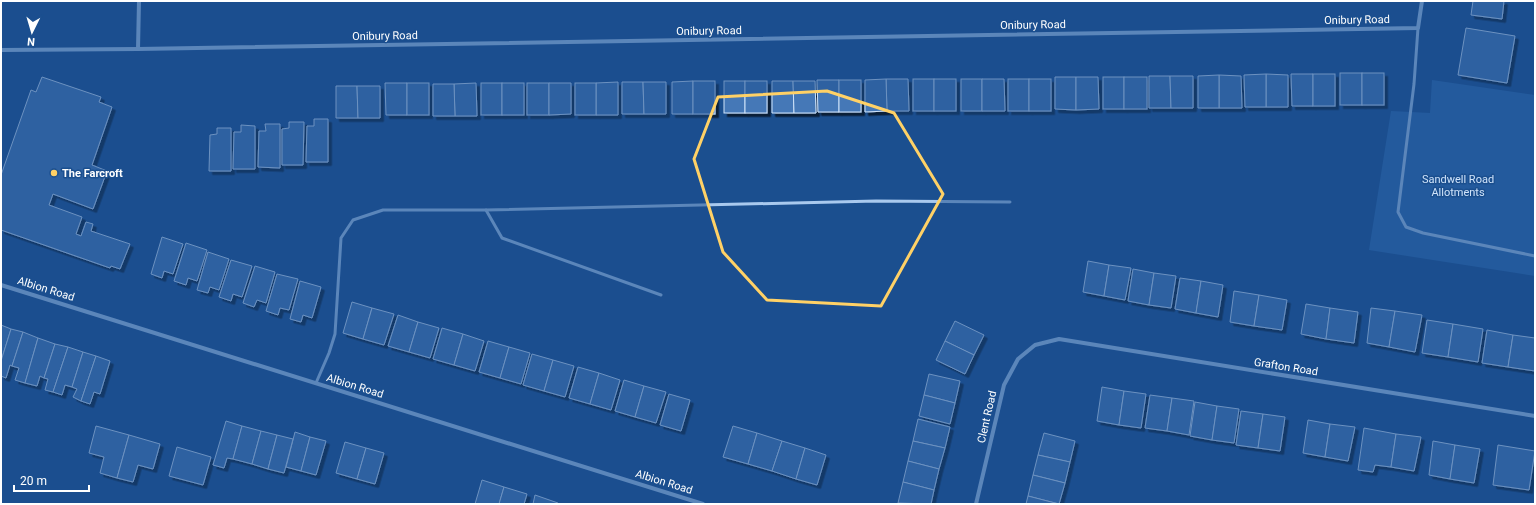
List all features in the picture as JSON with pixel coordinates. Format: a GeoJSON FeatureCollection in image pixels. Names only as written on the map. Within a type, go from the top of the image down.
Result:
{"type":"FeatureCollection","features":[{"type":"Feature","properties":{"kind":"street"},"geometry":{"type":"LineString","coordinates":[[138,49],[139,1]]}},
{"type":"Feature","properties":{"kind":"street"},"geometry":{"type":"LineString","coordinates":[[1418,28],[1422,1]]}},
{"type":"Feature","properties":{"kind":"street","name":"Onibury Road"},"geometry":{"type":"LineString","coordinates":[[1,50],[1418,28]]}},
{"type":"Feature","properties":{"kind":"street","name":"Albion Road"},"geometry":{"type":"LineString","coordinates":[[1,285],[703,504]]}},
{"type":"Feature","properties":{"kind":"street","name":"Grafton Road"},"geometry":{"type":"LineString","coordinates":[[1035,345],[1059,339],[1535,416]]}},
{"type":"Feature","properties":{"kind":"street","name":"Clent Road"},"geometry":{"type":"LineString","coordinates":[[976,504],[1004,385],[1018,359],[1035,345]]}},
{"type":"Feature","properties":{"kind":"lane"},"geometry":{"type":"LineString","coordinates":[[1418,28],[1414,84],[1398,212],[1406,227],[1423,233],[1535,256]]}},
{"type":"Feature","properties":{"kind":"lane"},"geometry":{"type":"LineString","coordinates":[[316,383],[329,353],[335,334],[341,238],[353,220],[383,210],[486,210],[876,201],[1010,202]]}},
{"type":"Feature","properties":{"kind":"lane"},"geometry":{"type":"LineString","coordinates":[[486,210],[502,238],[661,295]]}},
{"type":"Feature","properties":{"kind":"highlighted area"},"geometry":{"type":"Polygon","coordinates":[[[827,91],[894,113],[943,194],[881,306],[767,300],[723,252],[694,159],[718,97],[827,91]]]}},
{"type":"Feature","properties":{"kind":"green space","name":"Sandwell Road Allotments"},"geometry":{"type":"Polygon","coordinates":[[[1432,80],[1535,95],[1535,276],[1369,250],[1391,111],[1430,113],[1432,80]]]}},
{"type":"Feature","properties":{"kind":"building"},"geometry":{"type":"Polygon","coordinates":[[[1473,1],[1504,1],[1502,19],[1471,15],[1473,1]]]}},
{"type":"Feature","properties":{"kind":"building"},"geometry":{"type":"Polygon","coordinates":[[[1466,28],[1515,36],[1507,83],[1458,75],[1466,28]]]}},
{"type":"Feature","properties":{"kind":"building"},"geometry":{"type":"Polygon","coordinates":[[[1340,73],[1362,73],[1362,105],[1340,105],[1340,73]]]}},
{"type":"Feature","properties":{"kind":"building"},"geometry":{"type":"Polygon","coordinates":[[[1362,73],[1384,73],[1384,105],[1362,105],[1362,73]]]}},
{"type":"Feature","properties":{"kind":"building"},"geometry":{"type":"Polygon","coordinates":[[[1266,74],[1288,75],[1288,107],[1266,107],[1266,74]]]}},
{"type":"Feature","properties":{"kind":"building"},"geometry":{"type":"Polygon","coordinates":[[[1266,74],[1266,107],[1245,107],[1244,75],[1266,74]]]}},
{"type":"Feature","properties":{"kind":"building"},"geometry":{"type":"Polygon","coordinates":[[[1291,74],[1313,74],[1313,106],[1292,106],[1291,74]]]}},
{"type":"Feature","properties":{"kind":"building"},"geometry":{"type":"Polygon","coordinates":[[[1313,74],[1335,74],[1335,106],[1313,106],[1313,74]]]}},
{"type":"Feature","properties":{"kind":"building"},"geometry":{"type":"Polygon","coordinates":[[[1219,75],[1241,76],[1242,108],[1219,108],[1219,75]]]}},
{"type":"Feature","properties":{"kind":"building"},"geometry":{"type":"Polygon","coordinates":[[[1219,75],[1219,108],[1198,108],[1198,76],[1219,75]]]}},
{"type":"Feature","properties":{"kind":"building"},"geometry":{"type":"Polygon","coordinates":[[[1149,76],[1170,76],[1171,108],[1149,108],[1149,76]]]}},
{"type":"Feature","properties":{"kind":"building"},"geometry":{"type":"Polygon","coordinates":[[[1170,76],[1193,76],[1193,108],[1171,108],[1170,76]]]}},
{"type":"Feature","properties":{"kind":"building","name":"The Farcroft"},"geometry":{"type":"Polygon","coordinates":[[[42,77],[101,97],[99,102],[112,107],[92,165],[107,171],[93,209],[53,194],[49,205],[82,217],[76,234],[81,236],[86,222],[93,224],[91,231],[130,244],[120,269],[111,266],[110,268],[1,230],[1,175],[31,90],[36,92],[42,77]]]}},
{"type":"Feature","properties":{"kind":"building"},"geometry":{"type":"Polygon","coordinates":[[[1055,77],[1076,77],[1076,110],[1055,109],[1055,77]]]}},
{"type":"Feature","properties":{"kind":"building"},"geometry":{"type":"Polygon","coordinates":[[[1076,77],[1098,77],[1099,109],[1076,110],[1076,77]]]}},
{"type":"Feature","properties":{"kind":"building"},"geometry":{"type":"Polygon","coordinates":[[[1103,77],[1124,77],[1124,109],[1103,109],[1103,77]]]}},
{"type":"Feature","properties":{"kind":"building"},"geometry":{"type":"Polygon","coordinates":[[[1124,77],[1147,77],[1147,109],[1124,109],[1124,77]]]}},
{"type":"Feature","properties":{"kind":"building"},"geometry":{"type":"Polygon","coordinates":[[[886,79],[908,79],[909,111],[887,111],[886,79]]]}},
{"type":"Feature","properties":{"kind":"building"},"geometry":{"type":"Polygon","coordinates":[[[886,79],[887,111],[865,112],[865,80],[886,79]]]}},
{"type":"Feature","properties":{"kind":"building"},"geometry":{"type":"Polygon","coordinates":[[[913,79],[934,79],[934,111],[913,111],[913,79]]]}},
{"type":"Feature","properties":{"kind":"building"},"geometry":{"type":"Polygon","coordinates":[[[934,79],[956,79],[956,111],[934,111],[934,79]]]}},
{"type":"Feature","properties":{"kind":"building"},"geometry":{"type":"Polygon","coordinates":[[[961,79],[982,79],[982,111],[961,111],[961,79]]]}},
{"type":"Feature","properties":{"kind":"building"},"geometry":{"type":"Polygon","coordinates":[[[982,79],[1004,79],[1005,111],[982,111],[982,79]]]}},
{"type":"Feature","properties":{"kind":"building"},"geometry":{"type":"Polygon","coordinates":[[[1008,79],[1029,79],[1029,111],[1008,111],[1008,79]]]}},
{"type":"Feature","properties":{"kind":"building"},"geometry":{"type":"Polygon","coordinates":[[[1029,79],[1051,79],[1051,111],[1029,111],[1029,79]]]}},
{"type":"Feature","properties":{"kind":"building"},"geometry":{"type":"Polygon","coordinates":[[[817,80],[839,80],[839,112],[818,112],[817,80]]]}},
{"type":"Feature","properties":{"kind":"building"},"geometry":{"type":"Polygon","coordinates":[[[839,80],[861,80],[861,112],[839,112],[839,80]]]}},
{"type":"Feature","properties":{"kind":"building"},"geometry":{"type":"Polygon","coordinates":[[[693,81],[693,114],[672,114],[672,82],[693,81]]]}},
{"type":"Feature","properties":{"kind":"building"},"geometry":{"type":"Polygon","coordinates":[[[693,81],[715,81],[715,114],[693,114],[693,81]]]}},
{"type":"Feature","properties":{"kind":"building"},"geometry":{"type":"Polygon","coordinates":[[[724,81],[745,81],[745,113],[724,113],[724,81]]]}},
{"type":"Feature","properties":{"kind":"building"},"geometry":{"type":"Polygon","coordinates":[[[745,81],[767,81],[767,113],[745,113],[745,81]]]}},
{"type":"Feature","properties":{"kind":"building"},"geometry":{"type":"Polygon","coordinates":[[[772,81],[793,81],[794,113],[772,113],[772,81]]]}},
{"type":"Feature","properties":{"kind":"building"},"geometry":{"type":"Polygon","coordinates":[[[793,81],[815,81],[816,113],[794,113],[793,81]]]}},
{"type":"Feature","properties":{"kind":"building"},"geometry":{"type":"Polygon","coordinates":[[[618,82],[618,115],[596,115],[596,83],[618,82]]]}},
{"type":"Feature","properties":{"kind":"building"},"geometry":{"type":"Polygon","coordinates":[[[622,82],[643,82],[644,114],[622,114],[622,82]]]}},
{"type":"Feature","properties":{"kind":"building"},"geometry":{"type":"Polygon","coordinates":[[[643,82],[666,82],[666,114],[644,114],[643,82]]]}},
{"type":"Feature","properties":{"kind":"building"},"geometry":{"type":"Polygon","coordinates":[[[385,83],[407,83],[407,115],[386,115],[385,83]]]}},
{"type":"Feature","properties":{"kind":"building"},"geometry":{"type":"Polygon","coordinates":[[[407,83],[429,83],[429,115],[407,115],[407,83]]]}},
{"type":"Feature","properties":{"kind":"building"},"geometry":{"type":"Polygon","coordinates":[[[476,83],[477,116],[455,116],[454,84],[476,83]]]}},
{"type":"Feature","properties":{"kind":"building"},"geometry":{"type":"Polygon","coordinates":[[[481,83],[502,83],[502,115],[481,115],[481,83]]]}},
{"type":"Feature","properties":{"kind":"building"},"geometry":{"type":"Polygon","coordinates":[[[502,83],[524,83],[524,115],[502,115],[502,83]]]}},
{"type":"Feature","properties":{"kind":"building"},"geometry":{"type":"Polygon","coordinates":[[[527,83],[549,83],[549,115],[527,115],[527,83]]]}},
{"type":"Feature","properties":{"kind":"building"},"geometry":{"type":"Polygon","coordinates":[[[549,83],[571,83],[571,114],[549,115],[549,83]]]}},
{"type":"Feature","properties":{"kind":"building"},"geometry":{"type":"Polygon","coordinates":[[[575,83],[596,83],[596,115],[575,115],[575,83]]]}},
{"type":"Feature","properties":{"kind":"building"},"geometry":{"type":"Polygon","coordinates":[[[433,84],[454,84],[455,116],[433,116],[433,84]]]}},
{"type":"Feature","properties":{"kind":"building"},"geometry":{"type":"Polygon","coordinates":[[[336,86],[357,86],[358,118],[336,118],[336,86]]]}},
{"type":"Feature","properties":{"kind":"building"},"geometry":{"type":"Polygon","coordinates":[[[357,86],[380,86],[380,118],[358,118],[357,86]]]}},
{"type":"Feature","properties":{"kind":"building"},"geometry":{"type":"Polygon","coordinates":[[[314,119],[328,119],[328,162],[306,162],[307,126],[314,126],[314,119]]]}},
{"type":"Feature","properties":{"kind":"building"},"geometry":{"type":"Polygon","coordinates":[[[289,122],[304,122],[303,165],[282,165],[282,129],[289,128],[289,122]]]}},
{"type":"Feature","properties":{"kind":"building"},"geometry":{"type":"Polygon","coordinates":[[[265,124],[280,124],[280,168],[258,167],[259,131],[266,131],[265,124]]]}},
{"type":"Feature","properties":{"kind":"building"},"geometry":{"type":"Polygon","coordinates":[[[241,125],[255,126],[255,169],[233,169],[234,132],[241,132],[241,125]]]}},
{"type":"Feature","properties":{"kind":"building"},"geometry":{"type":"Polygon","coordinates":[[[217,128],[231,128],[231,171],[209,171],[210,135],[217,134],[217,128]]]}},
{"type":"Feature","properties":{"kind":"building"},"geometry":{"type":"Polygon","coordinates":[[[162,237],[183,244],[173,274],[164,271],[162,278],[151,274],[162,237]]]}},
{"type":"Feature","properties":{"kind":"building"},"geometry":{"type":"Polygon","coordinates":[[[186,243],[207,250],[197,281],[188,278],[186,285],[174,281],[186,243]]]}},
{"type":"Feature","properties":{"kind":"building"},"geometry":{"type":"Polygon","coordinates":[[[208,252],[229,259],[219,290],[210,287],[208,293],[197,290],[208,252]]]}},
{"type":"Feature","properties":{"kind":"building"},"geometry":{"type":"Polygon","coordinates":[[[231,260],[252,266],[242,297],[233,294],[231,301],[219,297],[231,260]]]}},
{"type":"Feature","properties":{"kind":"building"},"geometry":{"type":"Polygon","coordinates":[[[1088,261],[1109,265],[1104,296],[1083,292],[1088,261]]]}},
{"type":"Feature","properties":{"kind":"building"},"geometry":{"type":"Polygon","coordinates":[[[1109,265],[1131,268],[1125,300],[1104,296],[1109,265]]]}},
{"type":"Feature","properties":{"kind":"building"},"geometry":{"type":"Polygon","coordinates":[[[255,266],[275,272],[266,303],[257,300],[254,307],[243,303],[255,266]]]}},
{"type":"Feature","properties":{"kind":"building"},"geometry":{"type":"Polygon","coordinates":[[[1133,269],[1154,273],[1149,305],[1128,301],[1133,269]]]}},
{"type":"Feature","properties":{"kind":"building"},"geometry":{"type":"Polygon","coordinates":[[[1154,273],[1176,276],[1171,308],[1149,305],[1154,273]]]}},
{"type":"Feature","properties":{"kind":"building"},"geometry":{"type":"Polygon","coordinates":[[[277,274],[298,279],[289,310],[280,308],[278,315],[266,311],[277,274]]]}},
{"type":"Feature","properties":{"kind":"building"},"geometry":{"type":"Polygon","coordinates":[[[1180,278],[1201,281],[1196,313],[1175,309],[1180,278]]]}},
{"type":"Feature","properties":{"kind":"building"},"geometry":{"type":"Polygon","coordinates":[[[300,281],[321,287],[312,318],[303,315],[301,322],[290,319],[300,281]]]}},
{"type":"Feature","properties":{"kind":"building"},"geometry":{"type":"Polygon","coordinates":[[[1201,281],[1223,285],[1218,317],[1196,313],[1201,281]]]}},
{"type":"Feature","properties":{"kind":"building"},"geometry":{"type":"Polygon","coordinates":[[[1234,291],[1259,295],[1254,326],[1230,322],[1234,291]]]}},
{"type":"Feature","properties":{"kind":"building"},"geometry":{"type":"Polygon","coordinates":[[[1259,295],[1287,300],[1282,330],[1254,326],[1259,295]]]}},
{"type":"Feature","properties":{"kind":"building"},"geometry":{"type":"Polygon","coordinates":[[[352,302],[372,308],[363,339],[343,333],[352,302]]]}},
{"type":"Feature","properties":{"kind":"building"},"geometry":{"type":"Polygon","coordinates":[[[1306,304],[1330,308],[1326,339],[1301,334],[1306,304]]]}},
{"type":"Feature","properties":{"kind":"building"},"geometry":{"type":"Polygon","coordinates":[[[372,308],[394,314],[384,345],[363,339],[372,308]]]}},
{"type":"Feature","properties":{"kind":"building"},"geometry":{"type":"Polygon","coordinates":[[[1330,308],[1358,312],[1354,343],[1326,339],[1330,308]]]}},
{"type":"Feature","properties":{"kind":"building"},"geometry":{"type":"Polygon","coordinates":[[[1371,308],[1395,311],[1389,347],[1367,343],[1371,308]]]}},
{"type":"Feature","properties":{"kind":"building"},"geometry":{"type":"Polygon","coordinates":[[[1395,311],[1422,315],[1415,352],[1389,347],[1395,311]]]}},
{"type":"Feature","properties":{"kind":"building"},"geometry":{"type":"Polygon","coordinates":[[[398,315],[418,322],[409,352],[388,346],[398,315]]]}},
{"type":"Feature","properties":{"kind":"building"},"geometry":{"type":"Polygon","coordinates":[[[1427,320],[1453,324],[1448,357],[1422,353],[1427,320]]]}},
{"type":"Feature","properties":{"kind":"building"},"geometry":{"type":"Polygon","coordinates":[[[955,321],[984,335],[974,355],[945,341],[955,321]]]}},
{"type":"Feature","properties":{"kind":"building"},"geometry":{"type":"Polygon","coordinates":[[[418,322],[439,328],[430,358],[409,352],[418,322]]]}},
{"type":"Feature","properties":{"kind":"building"},"geometry":{"type":"Polygon","coordinates":[[[1453,324],[1483,329],[1478,362],[1448,357],[1453,324]]]}},
{"type":"Feature","properties":{"kind":"building"},"geometry":{"type":"Polygon","coordinates":[[[1,325],[11,329],[1,361],[1,325]]]}},
{"type":"Feature","properties":{"kind":"building"},"geometry":{"type":"Polygon","coordinates":[[[442,328],[463,334],[454,365],[433,359],[442,328]]]}},
{"type":"Feature","properties":{"kind":"building"},"geometry":{"type":"Polygon","coordinates":[[[11,329],[23,332],[12,366],[10,365],[6,378],[1,376],[1,361],[11,329]]]}},
{"type":"Feature","properties":{"kind":"building"},"geometry":{"type":"Polygon","coordinates":[[[1487,330],[1513,335],[1508,367],[1482,363],[1487,330]]]}},
{"type":"Feature","properties":{"kind":"building"},"geometry":{"type":"Polygon","coordinates":[[[23,332],[38,338],[25,383],[15,380],[19,368],[12,366],[23,332]]]}},
{"type":"Feature","properties":{"kind":"building"},"geometry":{"type":"Polygon","coordinates":[[[463,334],[484,341],[475,371],[454,365],[463,334]]]}},
{"type":"Feature","properties":{"kind":"building"},"geometry":{"type":"Polygon","coordinates":[[[1513,335],[1535,338],[1535,371],[1508,367],[1513,335]]]}},
{"type":"Feature","properties":{"kind":"building"},"geometry":{"type":"Polygon","coordinates":[[[38,338],[55,344],[44,378],[40,376],[37,386],[25,383],[38,338]]]}},
{"type":"Feature","properties":{"kind":"building"},"geometry":{"type":"Polygon","coordinates":[[[488,341],[509,347],[500,378],[479,372],[488,341]]]}},
{"type":"Feature","properties":{"kind":"building"},"geometry":{"type":"Polygon","coordinates":[[[945,341],[974,355],[965,374],[936,360],[945,341]]]}},
{"type":"Feature","properties":{"kind":"building"},"geometry":{"type":"Polygon","coordinates":[[[55,344],[68,347],[53,392],[45,390],[48,379],[44,378],[55,344]]]}},
{"type":"Feature","properties":{"kind":"building"},"geometry":{"type":"Polygon","coordinates":[[[68,347],[83,352],[72,387],[65,385],[62,395],[53,392],[68,347]]]}},
{"type":"Feature","properties":{"kind":"building"},"geometry":{"type":"Polygon","coordinates":[[[509,347],[530,353],[521,384],[500,378],[509,347]]]}},
{"type":"Feature","properties":{"kind":"building"},"geometry":{"type":"Polygon","coordinates":[[[83,352],[96,356],[81,401],[73,397],[77,389],[72,387],[83,352]]]}},
{"type":"Feature","properties":{"kind":"building"},"geometry":{"type":"Polygon","coordinates":[[[532,354],[553,360],[544,391],[523,385],[532,354]]]}},
{"type":"Feature","properties":{"kind":"building"},"geometry":{"type":"Polygon","coordinates":[[[96,356],[110,361],[100,394],[94,392],[90,404],[81,401],[96,356]]]}},
{"type":"Feature","properties":{"kind":"building"},"geometry":{"type":"Polygon","coordinates":[[[553,360],[574,366],[565,397],[544,391],[553,360]]]}},
{"type":"Feature","properties":{"kind":"building"},"geometry":{"type":"Polygon","coordinates":[[[578,367],[599,373],[590,404],[569,398],[578,367]]]}},
{"type":"Feature","properties":{"kind":"building"},"geometry":{"type":"Polygon","coordinates":[[[599,373],[620,380],[611,410],[590,404],[599,373]]]}},
{"type":"Feature","properties":{"kind":"building"},"geometry":{"type":"Polygon","coordinates":[[[929,374],[960,381],[955,403],[924,395],[929,374]]]}},
{"type":"Feature","properties":{"kind":"building"},"geometry":{"type":"Polygon","coordinates":[[[624,380],[644,386],[635,417],[615,411],[624,380]]]}},
{"type":"Feature","properties":{"kind":"building"},"geometry":{"type":"Polygon","coordinates":[[[644,386],[666,392],[656,423],[635,417],[644,386]]]}},
{"type":"Feature","properties":{"kind":"building"},"geometry":{"type":"Polygon","coordinates":[[[1102,387],[1124,391],[1119,425],[1097,421],[1102,387]]]}},
{"type":"Feature","properties":{"kind":"building"},"geometry":{"type":"Polygon","coordinates":[[[1124,391],[1146,394],[1141,428],[1119,425],[1124,391]]]}},
{"type":"Feature","properties":{"kind":"building"},"geometry":{"type":"Polygon","coordinates":[[[669,394],[690,400],[681,431],[660,425],[669,394]]]}},
{"type":"Feature","properties":{"kind":"building"},"geometry":{"type":"Polygon","coordinates":[[[924,395],[955,403],[950,424],[919,416],[924,395]]]}},
{"type":"Feature","properties":{"kind":"building"},"geometry":{"type":"Polygon","coordinates":[[[1150,395],[1172,398],[1167,431],[1145,428],[1150,395]]]}},
{"type":"Feature","properties":{"kind":"building"},"geometry":{"type":"Polygon","coordinates":[[[1172,398],[1194,401],[1189,435],[1167,431],[1172,398]]]}},
{"type":"Feature","properties":{"kind":"building"},"geometry":{"type":"Polygon","coordinates":[[[1195,402],[1217,406],[1212,440],[1190,436],[1195,402]]]}},
{"type":"Feature","properties":{"kind":"building"},"geometry":{"type":"Polygon","coordinates":[[[1217,406],[1239,409],[1234,443],[1212,440],[1217,406]]]}},
{"type":"Feature","properties":{"kind":"building"},"geometry":{"type":"Polygon","coordinates":[[[1241,411],[1263,414],[1258,448],[1236,445],[1241,411]]]}},
{"type":"Feature","properties":{"kind":"building"},"geometry":{"type":"Polygon","coordinates":[[[1263,414],[1285,417],[1280,451],[1258,448],[1263,414]]]}},
{"type":"Feature","properties":{"kind":"building"},"geometry":{"type":"Polygon","coordinates":[[[918,419],[950,427],[945,448],[913,441],[918,419]]]}},
{"type":"Feature","properties":{"kind":"building"},"geometry":{"type":"Polygon","coordinates":[[[1308,420],[1330,424],[1325,457],[1303,453],[1308,420]]]}},
{"type":"Feature","properties":{"kind":"building"},"geometry":{"type":"Polygon","coordinates":[[[226,421],[242,426],[233,459],[227,458],[224,468],[213,465],[226,421]]]}},
{"type":"Feature","properties":{"kind":"building"},"geometry":{"type":"Polygon","coordinates":[[[1330,424],[1355,427],[1348,461],[1325,457],[1330,424]]]}},
{"type":"Feature","properties":{"kind":"building"},"geometry":{"type":"Polygon","coordinates":[[[96,426],[129,435],[117,478],[100,473],[104,457],[89,453],[96,426]]]}},
{"type":"Feature","properties":{"kind":"building"},"geometry":{"type":"Polygon","coordinates":[[[242,426],[261,431],[252,464],[233,459],[242,426]]]}},
{"type":"Feature","properties":{"kind":"building"},"geometry":{"type":"Polygon","coordinates":[[[733,426],[757,433],[748,464],[723,457],[733,426]]]}},
{"type":"Feature","properties":{"kind":"building"},"geometry":{"type":"Polygon","coordinates":[[[1364,428],[1396,434],[1391,467],[1375,465],[1373,472],[1358,470],[1364,428]]]}},
{"type":"Feature","properties":{"kind":"building"},"geometry":{"type":"Polygon","coordinates":[[[261,431],[277,435],[268,469],[252,464],[261,431]]]}},
{"type":"Feature","properties":{"kind":"building"},"geometry":{"type":"Polygon","coordinates":[[[295,432],[310,437],[301,471],[286,467],[295,432]]]}},
{"type":"Feature","properties":{"kind":"building"},"geometry":{"type":"Polygon","coordinates":[[[757,433],[782,441],[772,471],[748,464],[757,433]]]}},
{"type":"Feature","properties":{"kind":"building"},"geometry":{"type":"Polygon","coordinates":[[[1044,433],[1075,441],[1070,462],[1038,455],[1044,433]]]}},
{"type":"Feature","properties":{"kind":"building"},"geometry":{"type":"Polygon","coordinates":[[[1396,434],[1421,437],[1414,471],[1391,467],[1396,434]]]}},
{"type":"Feature","properties":{"kind":"building"},"geometry":{"type":"Polygon","coordinates":[[[129,435],[160,444],[153,469],[138,465],[133,482],[117,478],[129,435]]]}},
{"type":"Feature","properties":{"kind":"building"},"geometry":{"type":"Polygon","coordinates":[[[277,435],[293,439],[284,473],[268,469],[277,435]]]}},
{"type":"Feature","properties":{"kind":"building"},"geometry":{"type":"Polygon","coordinates":[[[310,437],[326,441],[316,475],[301,471],[310,437]]]}},
{"type":"Feature","properties":{"kind":"building"},"geometry":{"type":"Polygon","coordinates":[[[782,441],[805,448],[796,479],[772,471],[782,441]]]}},
{"type":"Feature","properties":{"kind":"building"},"geometry":{"type":"Polygon","coordinates":[[[913,441],[945,448],[939,469],[908,461],[913,441]]]}},
{"type":"Feature","properties":{"kind":"building"},"geometry":{"type":"Polygon","coordinates":[[[1433,441],[1455,445],[1450,479],[1429,475],[1433,441]]]}},
{"type":"Feature","properties":{"kind":"building"},"geometry":{"type":"Polygon","coordinates":[[[345,442],[366,448],[357,479],[336,473],[345,442]]]}},
{"type":"Feature","properties":{"kind":"building"},"geometry":{"type":"Polygon","coordinates":[[[1455,445],[1480,449],[1474,483],[1450,479],[1455,445]]]}},
{"type":"Feature","properties":{"kind":"building"},"geometry":{"type":"Polygon","coordinates":[[[1498,445],[1535,451],[1529,490],[1493,485],[1498,445]]]}},
{"type":"Feature","properties":{"kind":"building"},"geometry":{"type":"Polygon","coordinates":[[[177,447],[211,457],[203,485],[169,476],[177,447]]]}},
{"type":"Feature","properties":{"kind":"building"},"geometry":{"type":"Polygon","coordinates":[[[366,448],[384,453],[375,484],[357,479],[366,448]]]}},
{"type":"Feature","properties":{"kind":"building"},"geometry":{"type":"Polygon","coordinates":[[[805,448],[826,455],[817,485],[796,479],[805,448]]]}},
{"type":"Feature","properties":{"kind":"building"},"geometry":{"type":"Polygon","coordinates":[[[1038,455],[1070,462],[1065,483],[1033,475],[1038,455]]]}},
{"type":"Feature","properties":{"kind":"building"},"geometry":{"type":"Polygon","coordinates":[[[908,461],[939,469],[934,490],[903,482],[908,461]]]}},
{"type":"Feature","properties":{"kind":"building"},"geometry":{"type":"Polygon","coordinates":[[[1033,475],[1065,483],[1059,504],[1028,496],[1033,475]]]}},
{"type":"Feature","properties":{"kind":"building"},"geometry":{"type":"Polygon","coordinates":[[[482,480],[504,487],[499,504],[475,504],[482,480]]]}},
{"type":"Feature","properties":{"kind":"building"},"geometry":{"type":"Polygon","coordinates":[[[903,482],[934,490],[931,504],[898,503],[903,482]]]}},
{"type":"Feature","properties":{"kind":"building"},"geometry":{"type":"Polygon","coordinates":[[[504,487],[527,494],[524,504],[499,504],[504,487]]]}},
{"type":"Feature","properties":{"kind":"building"},"geometry":{"type":"Polygon","coordinates":[[[535,495],[558,503],[558,504],[533,504],[535,495]]]}},
{"type":"Feature","properties":{"kind":"building"},"geometry":{"type":"Polygon","coordinates":[[[1028,496],[1059,504],[1026,504],[1028,496]]]}},
{"type":"Feature","properties":{"kind":"place","name":"The Farcroft"},"geometry":{"type":"Point","coordinates":[54,173]}}]}
